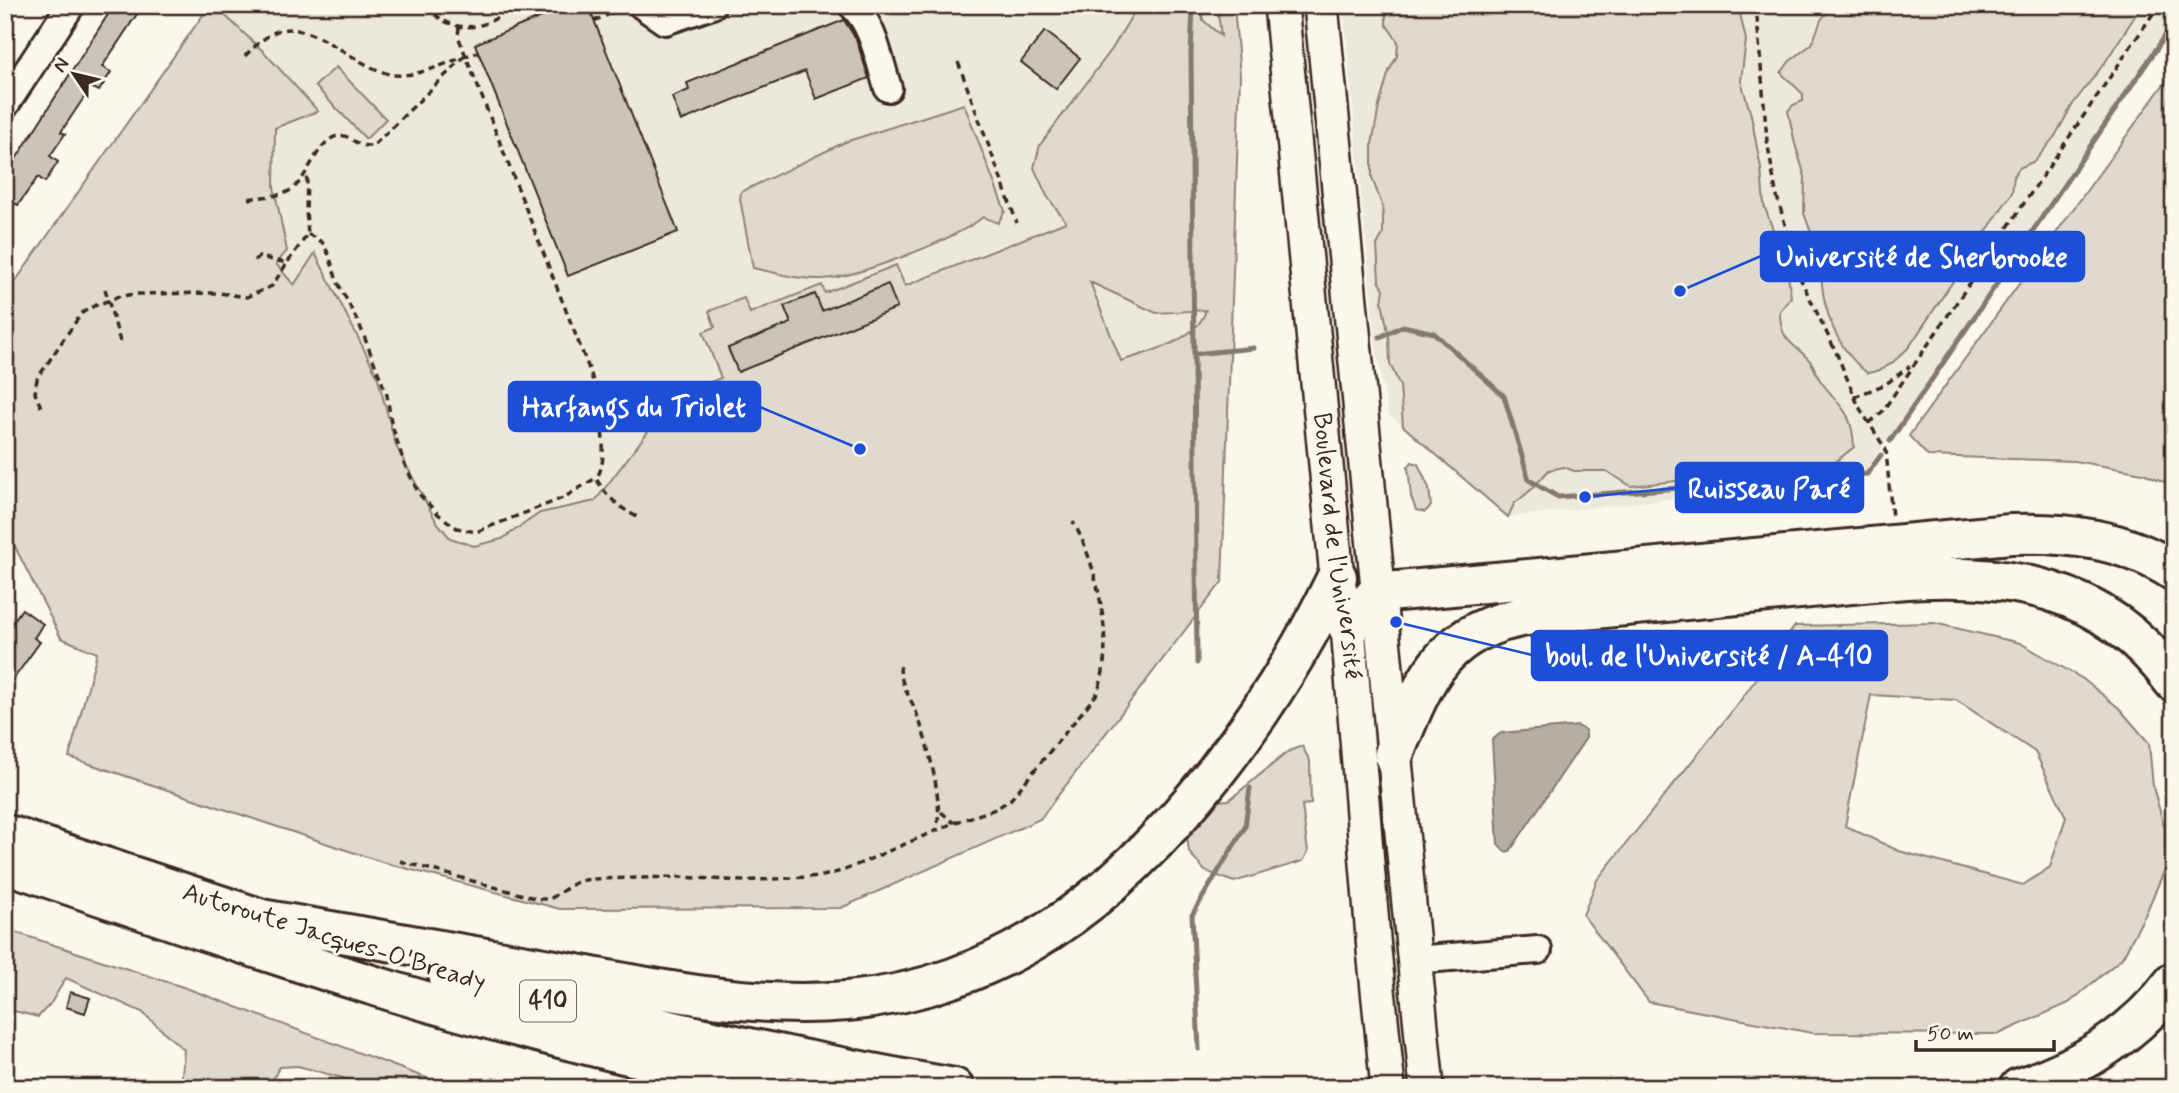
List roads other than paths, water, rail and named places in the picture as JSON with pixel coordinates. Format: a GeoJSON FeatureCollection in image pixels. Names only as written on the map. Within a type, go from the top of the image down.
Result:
{"type":"FeatureCollection","features":[{"type":"Feature","properties":{"kind":"highway"},"geometry":{"type":"LineString","coordinates":[[1348,627],[1377,593],[2011,534],[2070,535],[2099,540],[2126,547],[2174,571]]}},
{"type":"Feature","properties":{"kind":"highway"},"geometry":{"type":"LineString","coordinates":[[261,919],[656,988],[749,1001],[846,1001],[900,993],[936,984],[1004,956],[1050,930],[1100,892],[1147,848],[1206,782],[1268,700],[1313,627],[1337,577]]}},
{"type":"Feature","properties":{"kind":"highway"},"geometry":{"type":"LineString","coordinates":[[1394,754],[1417,698],[1433,670],[1461,641],[1492,625],[1533,615],[1893,580],[1983,577],[2025,583],[2051,591],[2077,601],[2116,624],[2150,653],[2174,682]]}},
{"type":"Feature","properties":{"kind":"highway","name":"Autoroute Jacques-O'Bready"},"geometry":{"type":"LineString","coordinates":[[5,834],[261,919],[447,974],[653,1027],[839,1068],[954,1088]]}},
{"type":"Feature","properties":{"kind":"highway","name":"Autoroute Jacques-O'Bready"},"geometry":{"type":"LineString","coordinates":[[5,863],[170,920],[411,997],[636,1057],[773,1088]]}},
{"type":"Feature","properties":{"kind":"highway"},"geometry":{"type":"LineString","coordinates":[[2019,1088],[2060,1072],[2100,1051],[2138,1022],[2174,982]]}},
{"type":"Feature","properties":{"kind":"main road","name":"Boulevard de l'Université"},"geometry":{"type":"LineString","coordinates":[[1281,5],[1337,577],[1348,627],[1388,1088]]}},
{"type":"Feature","properties":{"kind":"main road","name":"Boulevard de l'Université"},"geometry":{"type":"LineString","coordinates":[[1321,5],[1427,1088]]}},
{"type":"Feature","properties":{"kind":"street"},"geometry":{"type":"LineString","coordinates":[[5,105],[71,5]]}},
{"type":"Feature","properties":{"kind":"street"},"geometry":{"type":"LineString","coordinates":[[634,6],[665,21],[712,5]]}},
{"type":"Feature","properties":{"kind":"street"},"geometry":{"type":"LineString","coordinates":[[852,5],[860,12],[869,28],[888,88]]}},
{"type":"Feature","properties":{"kind":"street"},"geometry":{"type":"LineString","coordinates":[[1414,960],[1538,950]]}},
{"type":"Feature","properties":{"kind":"waterway"},"geometry":{"type":"LineString","coordinates":[[1193,5],[1191,54],[1197,663]]}},
{"type":"Feature","properties":{"kind":"waterway"},"geometry":{"type":"LineString","coordinates":[[1890,441],[2174,23]]}},
{"type":"Feature","properties":{"kind":"waterway"},"geometry":{"type":"LineString","coordinates":[[1380,337],[1403,326],[1434,333],[1504,396],[1529,480],[1558,497],[1867,474],[1881,455]]}},
{"type":"Feature","properties":{"kind":"waterway"},"geometry":{"type":"LineString","coordinates":[[1194,354],[1254,348]]}},
{"type":"Feature","properties":{"kind":"waterway"},"geometry":{"type":"LineString","coordinates":[[1199,1049],[1192,915],[1245,827],[1250,788]]}},
{"type":"Feature","properties":{"kind":"place","name":"Université de Sherbrooke"},"geometry":{"type":"Point","coordinates":[1680,291]}},
{"type":"Feature","properties":{"kind":"place","name":"Harfangs du Triolet"},"geometry":{"type":"Point","coordinates":[860,449]}},
{"type":"Feature","properties":{"kind":"place","name":"Ruisseau Paré"},"geometry":{"type":"Point","coordinates":[1585,497]}},
{"type":"Feature","properties":{"kind":"place","name":"boul. de l'Université / A-410"},"geometry":{"type":"Point","coordinates":[1396,622]}}]}
